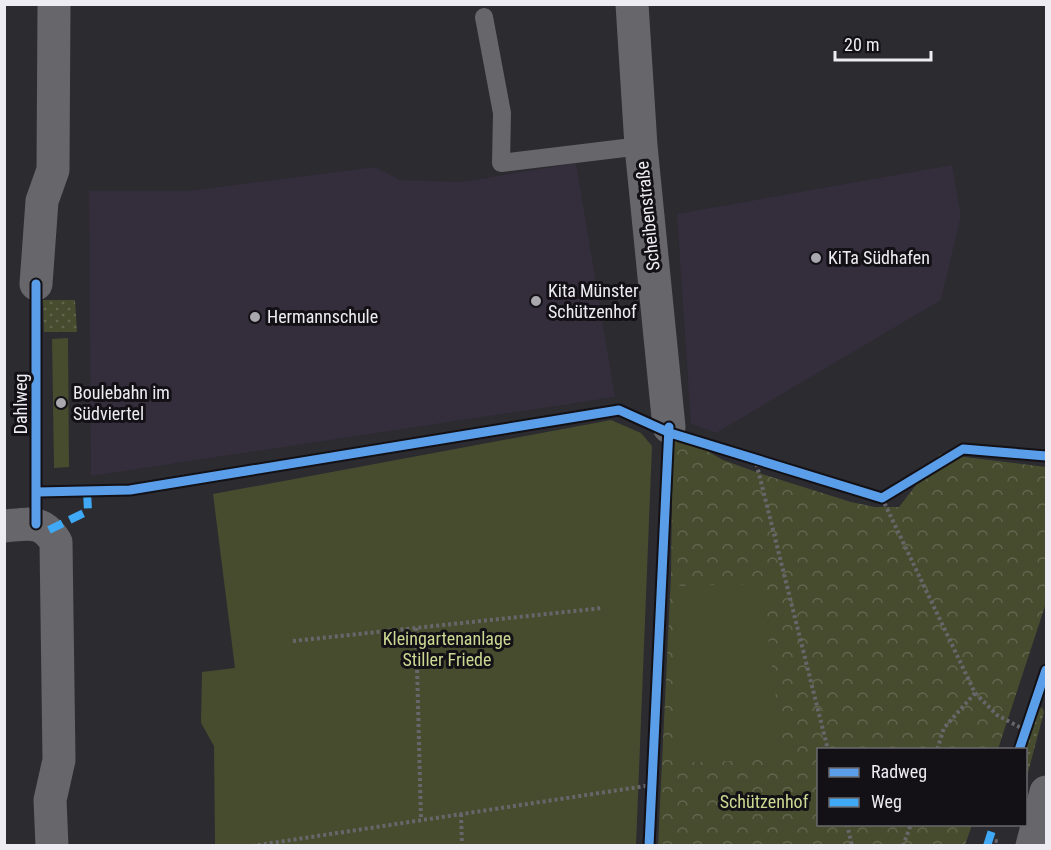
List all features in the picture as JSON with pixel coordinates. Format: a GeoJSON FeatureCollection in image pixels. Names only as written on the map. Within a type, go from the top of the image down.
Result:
{"type":"FeatureCollection","features":[{"type":"Feature","properties":{"kind":"street"},"geometry":{"type":"LineString","coordinates":[[36,284],[42,201],[53,170],[54,4]]}},
{"type":"Feature","properties":{"kind":"street","name":"Scheibenstraße"},"geometry":{"type":"LineString","coordinates":[[632,4],[640,146],[669,427]]}},
{"type":"Feature","properties":{"kind":"street"},"geometry":{"type":"LineString","coordinates":[[12,526],[36,524],[49,530],[56,542],[59,760],[51,800],[52,846]]}},
{"type":"Feature","properties":{"kind":"street"},"geometry":{"type":"LineString","coordinates":[[1032,846],[1047,792]]}},
{"type":"Feature","properties":{"kind":"lane"},"geometry":{"type":"LineString","coordinates":[[484,17],[502,113],[501,163],[640,146]]}},
{"type":"Feature","properties":{"kind":"path"},"geometry":{"type":"LineString","coordinates":[[755,458],[828,748]]}},
{"type":"Feature","properties":{"kind":"path"},"geometry":{"type":"LineString","coordinates":[[882,498],[975,693],[997,715],[1025,730]]}},
{"type":"Feature","properties":{"kind":"path"},"geometry":{"type":"LineString","coordinates":[[293,641],[603,608]]}},
{"type":"Feature","properties":{"kind":"path"},"geometry":{"type":"LineString","coordinates":[[416,628],[421,820]]}},
{"type":"Feature","properties":{"kind":"path"},"geometry":{"type":"LineString","coordinates":[[938,748],[944,728],[975,693]]}},
{"type":"Feature","properties":{"kind":"path"},"geometry":{"type":"LineString","coordinates":[[252,846],[652,785]]}},
{"type":"Feature","properties":{"kind":"path"},"geometry":{"type":"LineString","coordinates":[[461,814],[462,846]]}},
{"type":"Feature","properties":{"kind":"path"},"geometry":{"type":"LineString","coordinates":[[846,826],[852,846]]}},
{"type":"Feature","properties":{"kind":"path"},"geometry":{"type":"LineString","coordinates":[[903,846],[911,826]]}},
{"type":"Feature","properties":{"kind":"shaded area","name":"Hermannschule"},"geometry":{"type":"Polygon","coordinates":[[[576,163],[615,397],[91,476],[89,191],[188,191],[375,167],[400,180],[462,182],[576,163]]]}},
{"type":"Feature","properties":{"kind":"shaded area","name":"KiTa Südhafen"},"geometry":{"type":"Polygon","coordinates":[[[952,165],[961,216],[941,300],[716,433],[691,424],[677,214],[952,165]]]}},
{"type":"Feature","properties":{"kind":"green space"},"geometry":{"type":"Polygon","coordinates":[[[43,300],[75,300],[77,332],[44,332],[43,300]]]}},
{"type":"Feature","properties":{"kind":"green space","name":"Boulebahn im Südviertel"},"geometry":{"type":"Polygon","coordinates":[[[68,338],[69,467],[54,468],[52,339],[68,338]]]}},
{"type":"Feature","properties":{"kind":"green space","name":"Kleingartenanlage Stiller Friede"},"geometry":{"type":"Polygon","coordinates":[[[611,420],[641,433],[652,446],[636,845],[215,845],[214,746],[201,723],[202,672],[235,668],[213,494],[611,420]]]}},
{"type":"Feature","properties":{"kind":"green space","name":"Schützenhof"},"geometry":{"type":"Polygon","coordinates":[[[673,431],[723,460],[851,502],[875,507],[899,507],[940,454],[1046,467],[1046,603],[998,748],[817,748],[817,826],[972,826],[965,845],[658,846],[671,575],[673,431]]]}},
{"type":"Feature","properties":{"kind":"green space"},"geometry":{"type":"Polygon","coordinates":[[[761,584],[784,759],[672,763],[677,586],[761,584]]]}},
{"type":"Feature","properties":{"kind":"green space"},"geometry":{"type":"Polygon","coordinates":[[[1042,707],[1044,712],[1027,776],[1027,748],[1022,748],[1033,715],[1042,707]]]}},
{"type":"Feature","properties":{"kind":"marked path"},"geometry":{"type":"LineString","coordinates":[[49,530],[88,511],[87,491]]}},
{"type":"Feature","properties":{"kind":"marked path"},"geometry":{"type":"LineString","coordinates":[[987,846],[993,826]]}},
{"type":"Feature","properties":{"kind":"cycle path","name":"Dahlweg"},"geometry":{"type":"LineString","coordinates":[[36,284],[36,524]]}},
{"type":"Feature","properties":{"kind":"cycle path"},"geometry":{"type":"LineString","coordinates":[[38,492],[130,490],[619,410],[670,433],[882,498],[963,449],[1046,456]]}},
{"type":"Feature","properties":{"kind":"cycle path"},"geometry":{"type":"LineString","coordinates":[[649,846],[669,427]]}},
{"type":"Feature","properties":{"kind":"cycle path"},"geometry":{"type":"LineString","coordinates":[[1020,748],[1046,670]]}},
{"type":"Feature","properties":{"kind":"place","name":"KiTa Südhafen"},"geometry":{"type":"Point","coordinates":[816,258]}},
{"type":"Feature","properties":{"kind":"place","name":"Kita Münster Schützenhof"},"geometry":{"type":"Point","coordinates":[536,301]}},
{"type":"Feature","properties":{"kind":"place","name":"Hermannschule"},"geometry":{"type":"Point","coordinates":[255,317]}},
{"type":"Feature","properties":{"kind":"place","name":"Boulebahn im Südviertel"},"geometry":{"type":"Point","coordinates":[61,403]}}]}
